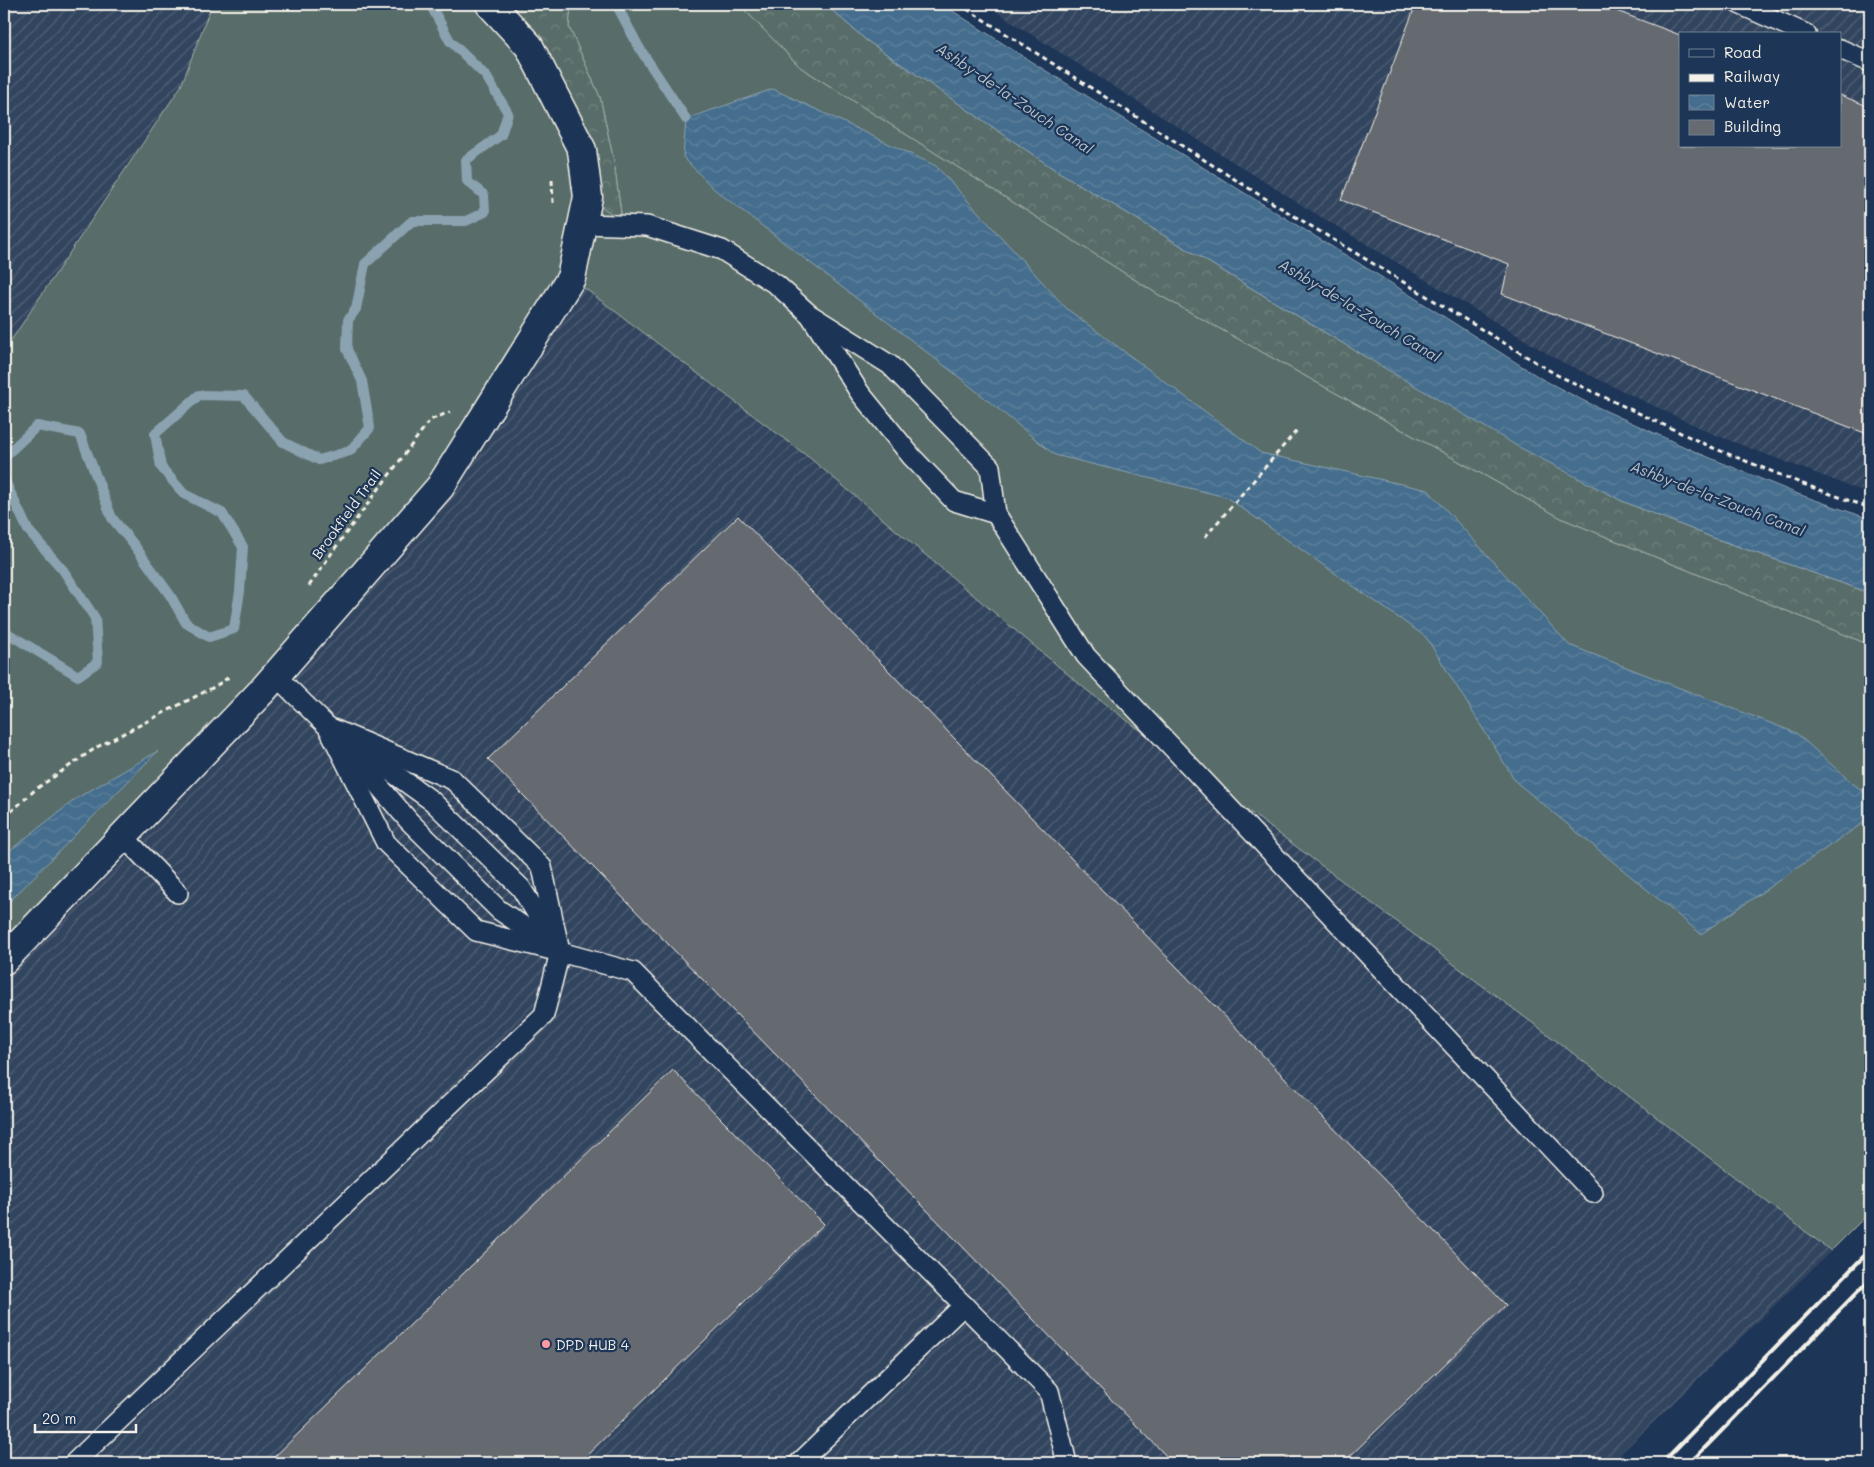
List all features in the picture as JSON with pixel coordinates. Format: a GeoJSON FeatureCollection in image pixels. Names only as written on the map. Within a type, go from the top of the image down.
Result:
{"type":"FeatureCollection","features":[{"type":"Feature","properties":{"kind":"street"},"geometry":{"type":"LineString","coordinates":[[4,960],[276,676],[440,487],[571,278],[588,197],[582,150],[529,46],[490,4]]}},
{"type":"Feature","properties":{"kind":"lane"},"geometry":{"type":"LineString","coordinates":[[1738,4],[1801,32]]}},
{"type":"Feature","properties":{"kind":"lane"},"geometry":{"type":"LineString","coordinates":[[1842,50],[1870,62]]}},
{"type":"Feature","properties":{"kind":"lane"},"geometry":{"type":"LineString","coordinates":[[583,224],[647,226],[722,250],[777,285],[809,314],[890,364],[990,467],[996,514],[1086,656],[1593,1192]]}},
{"type":"Feature","properties":{"kind":"lane"},"geometry":{"type":"LineString","coordinates":[[809,314],[860,393],[912,457],[954,501],[996,514]]}},
{"type":"Feature","properties":{"kind":"lane"},"geometry":{"type":"LineString","coordinates":[[276,676],[328,727],[409,822],[499,910],[560,952]]}},
{"type":"Feature","properties":{"kind":"lane"},"geometry":{"type":"LineString","coordinates":[[328,727],[432,800],[520,888],[560,952]]}},
{"type":"Feature","properties":{"kind":"lane"},"geometry":{"type":"LineString","coordinates":[[328,727],[386,843],[476,932],[632,972],[1049,1391],[1067,1463]]}},
{"type":"Feature","properties":{"kind":"lane"},"geometry":{"type":"LineString","coordinates":[[74,1463],[544,1015],[560,952],[542,867],[453,780],[328,727]]}},
{"type":"Feature","properties":{"kind":"lane"},"geometry":{"type":"LineString","coordinates":[[123,836],[178,893]]}},
{"type":"Feature","properties":{"kind":"lane"},"geometry":{"type":"LineString","coordinates":[[799,1463],[964,1305]]}},
{"type":"Feature","properties":{"kind":"path"},"geometry":{"type":"LineString","coordinates":[[959,4],[1258,194],[1557,375],[1711,447],[1803,484],[1870,508]]}},
{"type":"Feature","properties":{"kind":"path"},"geometry":{"type":"LineString","coordinates":[[552,176],[552,210]]}},
{"type":"Feature","properties":{"kind":"path","name":"Brookfield Trail"},"geometry":{"type":"LineString","coordinates":[[305,592],[338,544],[430,420],[456,410]]}},
{"type":"Feature","properties":{"kind":"path"},"geometry":{"type":"LineString","coordinates":[[1205,537],[1298,429]]}},
{"type":"Feature","properties":{"kind":"path"},"geometry":{"type":"LineString","coordinates":[[4,818],[36,789],[97,748],[230,677]]}},
{"type":"Feature","properties":{"kind":"shaded area"},"geometry":{"type":"Polygon","coordinates":[[[4,4],[212,4],[181,86],[4,351],[4,4]]]}},
{"type":"Feature","properties":{"kind":"shaded area"},"geometry":{"type":"Polygon","coordinates":[[[987,4],[1870,4],[1870,494],[1713,434],[1560,361],[1303,206],[1010,21],[987,4]]]}},
{"type":"Feature","properties":{"kind":"shaded area"},"geometry":{"type":"Polygon","coordinates":[[[571,278],[811,459],[1089,692],[1570,1051],[1831,1251],[1611,1463],[4,1463],[4,960],[571,278]]]}},
{"type":"Feature","properties":{"kind":"green space"},"geometry":{"type":"Polygon","coordinates":[[[212,4],[490,4],[622,220],[614,162],[600,97],[569,27],[571,4],[739,4],[800,67],[1159,295],[1563,519],[1870,645],[1870,1212],[1831,1251],[1570,1051],[1089,692],[811,459],[571,278],[440,487],[4,960],[4,351],[181,86],[212,4]]]}},
{"type":"Feature","properties":{"kind":"green space"},"geometry":{"type":"Polygon","coordinates":[[[497,4],[571,4],[569,27],[600,97],[614,162],[622,221],[588,197],[562,82],[538,33],[497,4]]]}},
{"type":"Feature","properties":{"kind":"green space"},"geometry":{"type":"Polygon","coordinates":[[[739,4],[825,4],[866,40],[1054,169],[1364,356],[1622,501],[1711,537],[1870,593],[1870,645],[1563,519],[1159,295],[800,67],[739,4]]]}},
{"type":"Feature","properties":{"kind":"water","name":"Ashby-de-la-Zouch Canal"},"geometry":{"type":"Polygon","coordinates":[[[825,4],[942,4],[1030,61],[1391,283],[1542,379],[1582,400],[1696,452],[1795,493],[1870,519],[1870,593],[1711,537],[1622,501],[1519,447],[1054,169],[866,40],[825,4]]]}},
{"type":"Feature","properties":{"kind":"water"},"geometry":{"type":"Polygon","coordinates":[[[773,89],[936,166],[1067,309],[1261,453],[1428,490],[1569,645],[1796,733],[1852,783],[1870,796],[1870,818],[1701,934],[1516,782],[1426,637],[1226,497],[1055,455],[954,373],[714,189],[683,157],[686,119],[773,89]]]}},
{"type":"Feature","properties":{"kind":"water"},"geometry":{"type":"Polygon","coordinates":[[[158,751],[4,907],[4,855],[77,798],[158,751]]]}},
{"type":"Feature","properties":{"kind":"building"},"geometry":{"type":"Polygon","coordinates":[[[1416,4],[1598,4],[1679,35],[1679,148],[1842,148],[1842,96],[1870,107],[1870,435],[1502,294],[1509,264],[1341,200],[1416,4]]]}},
{"type":"Feature","properties":{"kind":"building"},"geometry":{"type":"Polygon","coordinates":[[[738,516],[1506,1305],[1343,1463],[1173,1463],[488,759],[738,516]]]}},
{"type":"Feature","properties":{"kind":"building","name":"DPD HUB 4"},"geometry":{"type":"Polygon","coordinates":[[[673,1070],[824,1224],[579,1463],[268,1463],[673,1070]]]}},
{"type":"Feature","properties":{"kind":"waterway"},"geometry":{"type":"LineString","coordinates":[[4,457],[37,426],[80,434],[112,518],[170,595],[186,623],[209,637],[234,629],[240,591],[243,547],[222,513],[184,494],[161,467],[155,434],[199,395],[244,396],[283,442],[319,460],[350,451],[370,428],[362,381],[347,349],[348,320],[356,309],[365,264],[412,221],[466,221],[485,212],[484,195],[467,181],[466,160],[501,135],[508,113],[486,76],[450,41],[430,4]]}},
{"type":"Feature","properties":{"kind":"waterway"},"geometry":{"type":"LineString","coordinates":[[616,4],[640,49],[686,119]]}},
{"type":"Feature","properties":{"kind":"waterway"},"geometry":{"type":"LineString","coordinates":[[4,479],[28,530],[63,570],[95,618],[98,662],[78,676],[4,631]]}},
{"type":"Feature","properties":{"kind":"railway"},"geometry":{"type":"LineString","coordinates":[[1662,1463],[1870,1250]]}},
{"type":"Feature","properties":{"kind":"railway"},"geometry":{"type":"LineString","coordinates":[[1690,1463],[1870,1279]]}},
{"type":"Feature","properties":{"kind":"place","name":"DPD HUB 4"},"geometry":{"type":"Point","coordinates":[546,1344]}}]}
